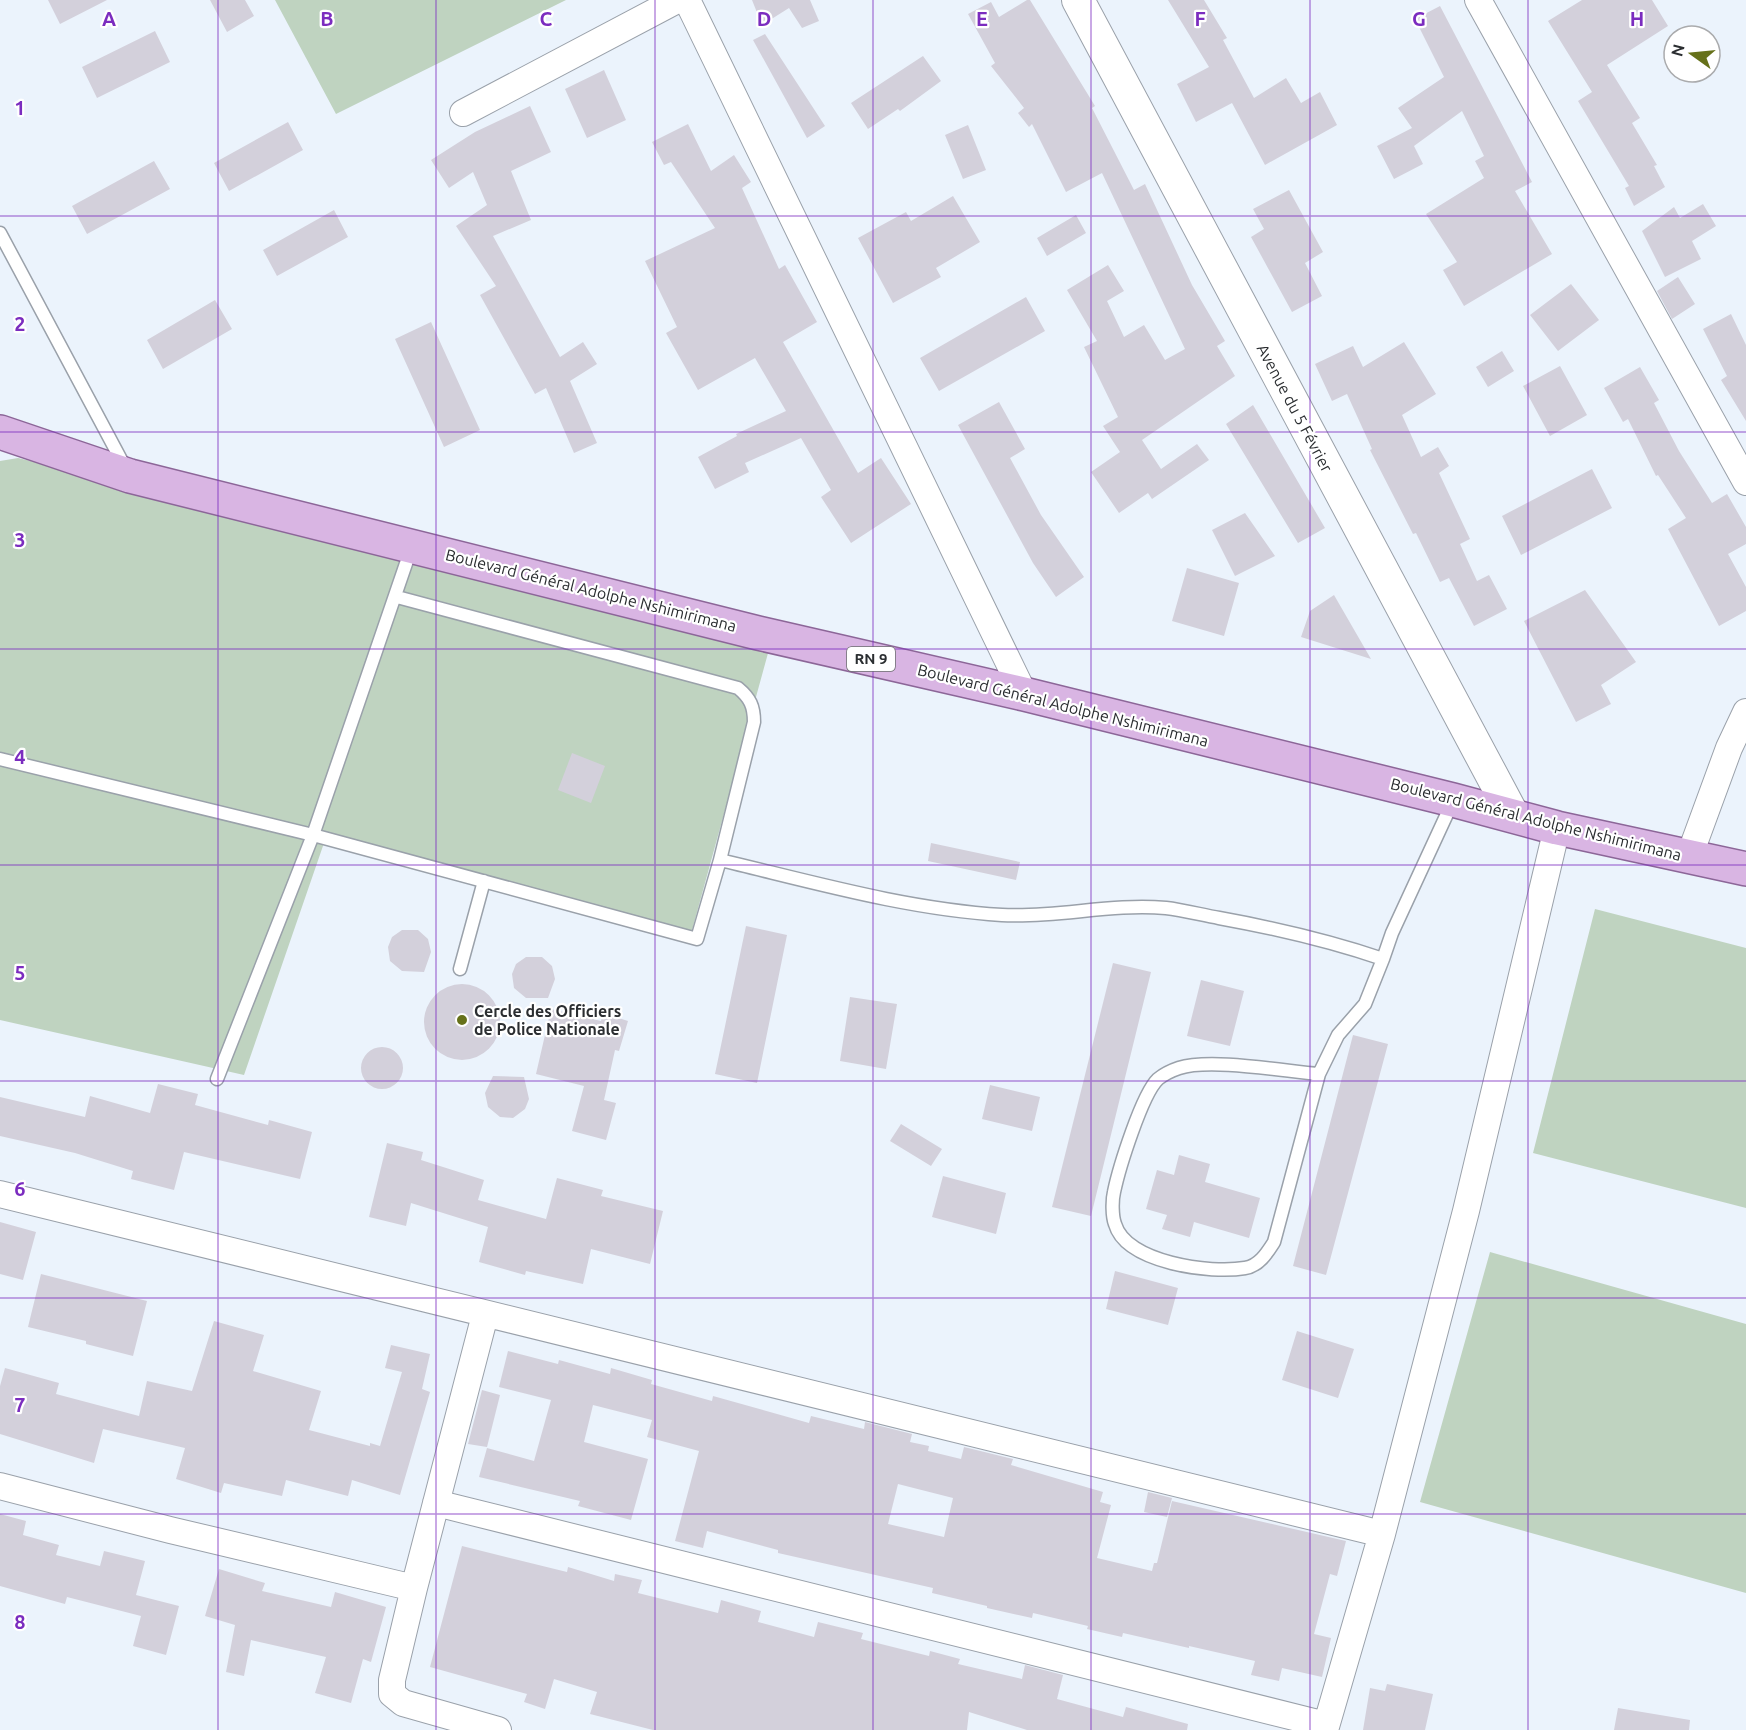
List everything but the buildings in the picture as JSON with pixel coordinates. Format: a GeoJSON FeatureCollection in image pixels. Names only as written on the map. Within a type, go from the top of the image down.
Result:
{"type":"FeatureCollection","features":[{"type":"Feature","properties":{"kind":"main road","name":"Boulevard Général Adolphe Nshimirimana"},"geometry":{"type":"LineString","coordinates":[[0,432],[130,476],[758,633],[1024,694],[1513,815],[1557,828],[1746,869]]}},
{"type":"Feature","properties":{"kind":"street"},"geometry":{"type":"LineString","coordinates":[[463,113],[677,0]]}},
{"type":"Feature","properties":{"kind":"street"},"geometry":{"type":"LineString","coordinates":[[687,0],[1024,694]]}},
{"type":"Feature","properties":{"kind":"street","name":"Avenue du 5 Février"},"geometry":{"type":"LineString","coordinates":[[1078,0],[1513,815]]}},
{"type":"Feature","properties":{"kind":"street"},"geometry":{"type":"LineString","coordinates":[[1478,0],[1746,482]]}},
{"type":"Feature","properties":{"kind":"street"},"geometry":{"type":"LineString","coordinates":[[1689,857],[1746,712]]}},
{"type":"Feature","properties":{"kind":"street"},"geometry":{"type":"LineString","coordinates":[[436,1503],[1325,1727],[1382,1534],[1466,1211],[1557,828]]}},
{"type":"Feature","properties":{"kind":"street"},"geometry":{"type":"LineString","coordinates":[[0,1194],[1382,1534]]}},
{"type":"Feature","properties":{"kind":"street"},"geometry":{"type":"LineString","coordinates":[[485,1315],[414,1588],[392,1680],[392,1694],[403,1703],[498,1730]]}},
{"type":"Feature","properties":{"kind":"street"},"geometry":{"type":"LineString","coordinates":[[0,1486],[170,1530],[414,1588]]}},
{"type":"Feature","properties":{"kind":"lane"},"geometry":{"type":"LineString","coordinates":[[0,233],[130,476]]}},
{"type":"Feature","properties":{"kind":"lane"},"geometry":{"type":"LineString","coordinates":[[217,1079],[313,835],[397,597],[412,545]]}},
{"type":"Feature","properties":{"kind":"lane"},"geometry":{"type":"LineString","coordinates":[[0,759],[313,835],[698,939],[754,722],[754,708],[747,696],[738,688],[397,597]]}},
{"type":"Feature","properties":{"kind":"lane"},"geometry":{"type":"LineString","coordinates":[[1319,1074],[1206,1065],[1179,1068],[1159,1078],[1145,1097],[1113,1194],[1115,1225],[1131,1246],[1158,1259],[1192,1267],[1246,1268],[1263,1259],[1274,1242],[1319,1074],[1338,1035],[1365,1004],[1392,933],[1453,800]]}},
{"type":"Feature","properties":{"kind":"lane"},"geometry":{"type":"LineString","coordinates":[[720,860],[858,893],[937,908],[1003,915],[1060,914],[1107,908],[1166,908],[1353,948],[1383,959]]}},
{"type":"Feature","properties":{"kind":"lane"},"geometry":{"type":"LineString","coordinates":[[460,969],[484,881]]}},
{"type":"Feature","properties":{"kind":"green space"},"geometry":{"type":"Polygon","coordinates":[[[275,0],[566,0],[336,114],[275,0]]]}},
{"type":"Feature","properties":{"kind":"green space"},"geometry":{"type":"Polygon","coordinates":[[[18,458],[773,635],[691,934],[324,843],[244,1075],[0,1020],[0,461],[18,458]]]}},
{"type":"Feature","properties":{"kind":"green space"},"geometry":{"type":"Polygon","coordinates":[[[1595,909],[1746,948],[1746,1208],[1533,1153],[1595,909]]]}},
{"type":"Feature","properties":{"kind":"green space"},"geometry":{"type":"Polygon","coordinates":[[[1490,1252],[1746,1324],[1746,1593],[1420,1502],[1490,1252]]]}},
{"type":"Feature","properties":{"kind":"place","name":"Cercle des Officiers de Police Nationale"},"geometry":{"type":"Point","coordinates":[462,1020]}}]}
